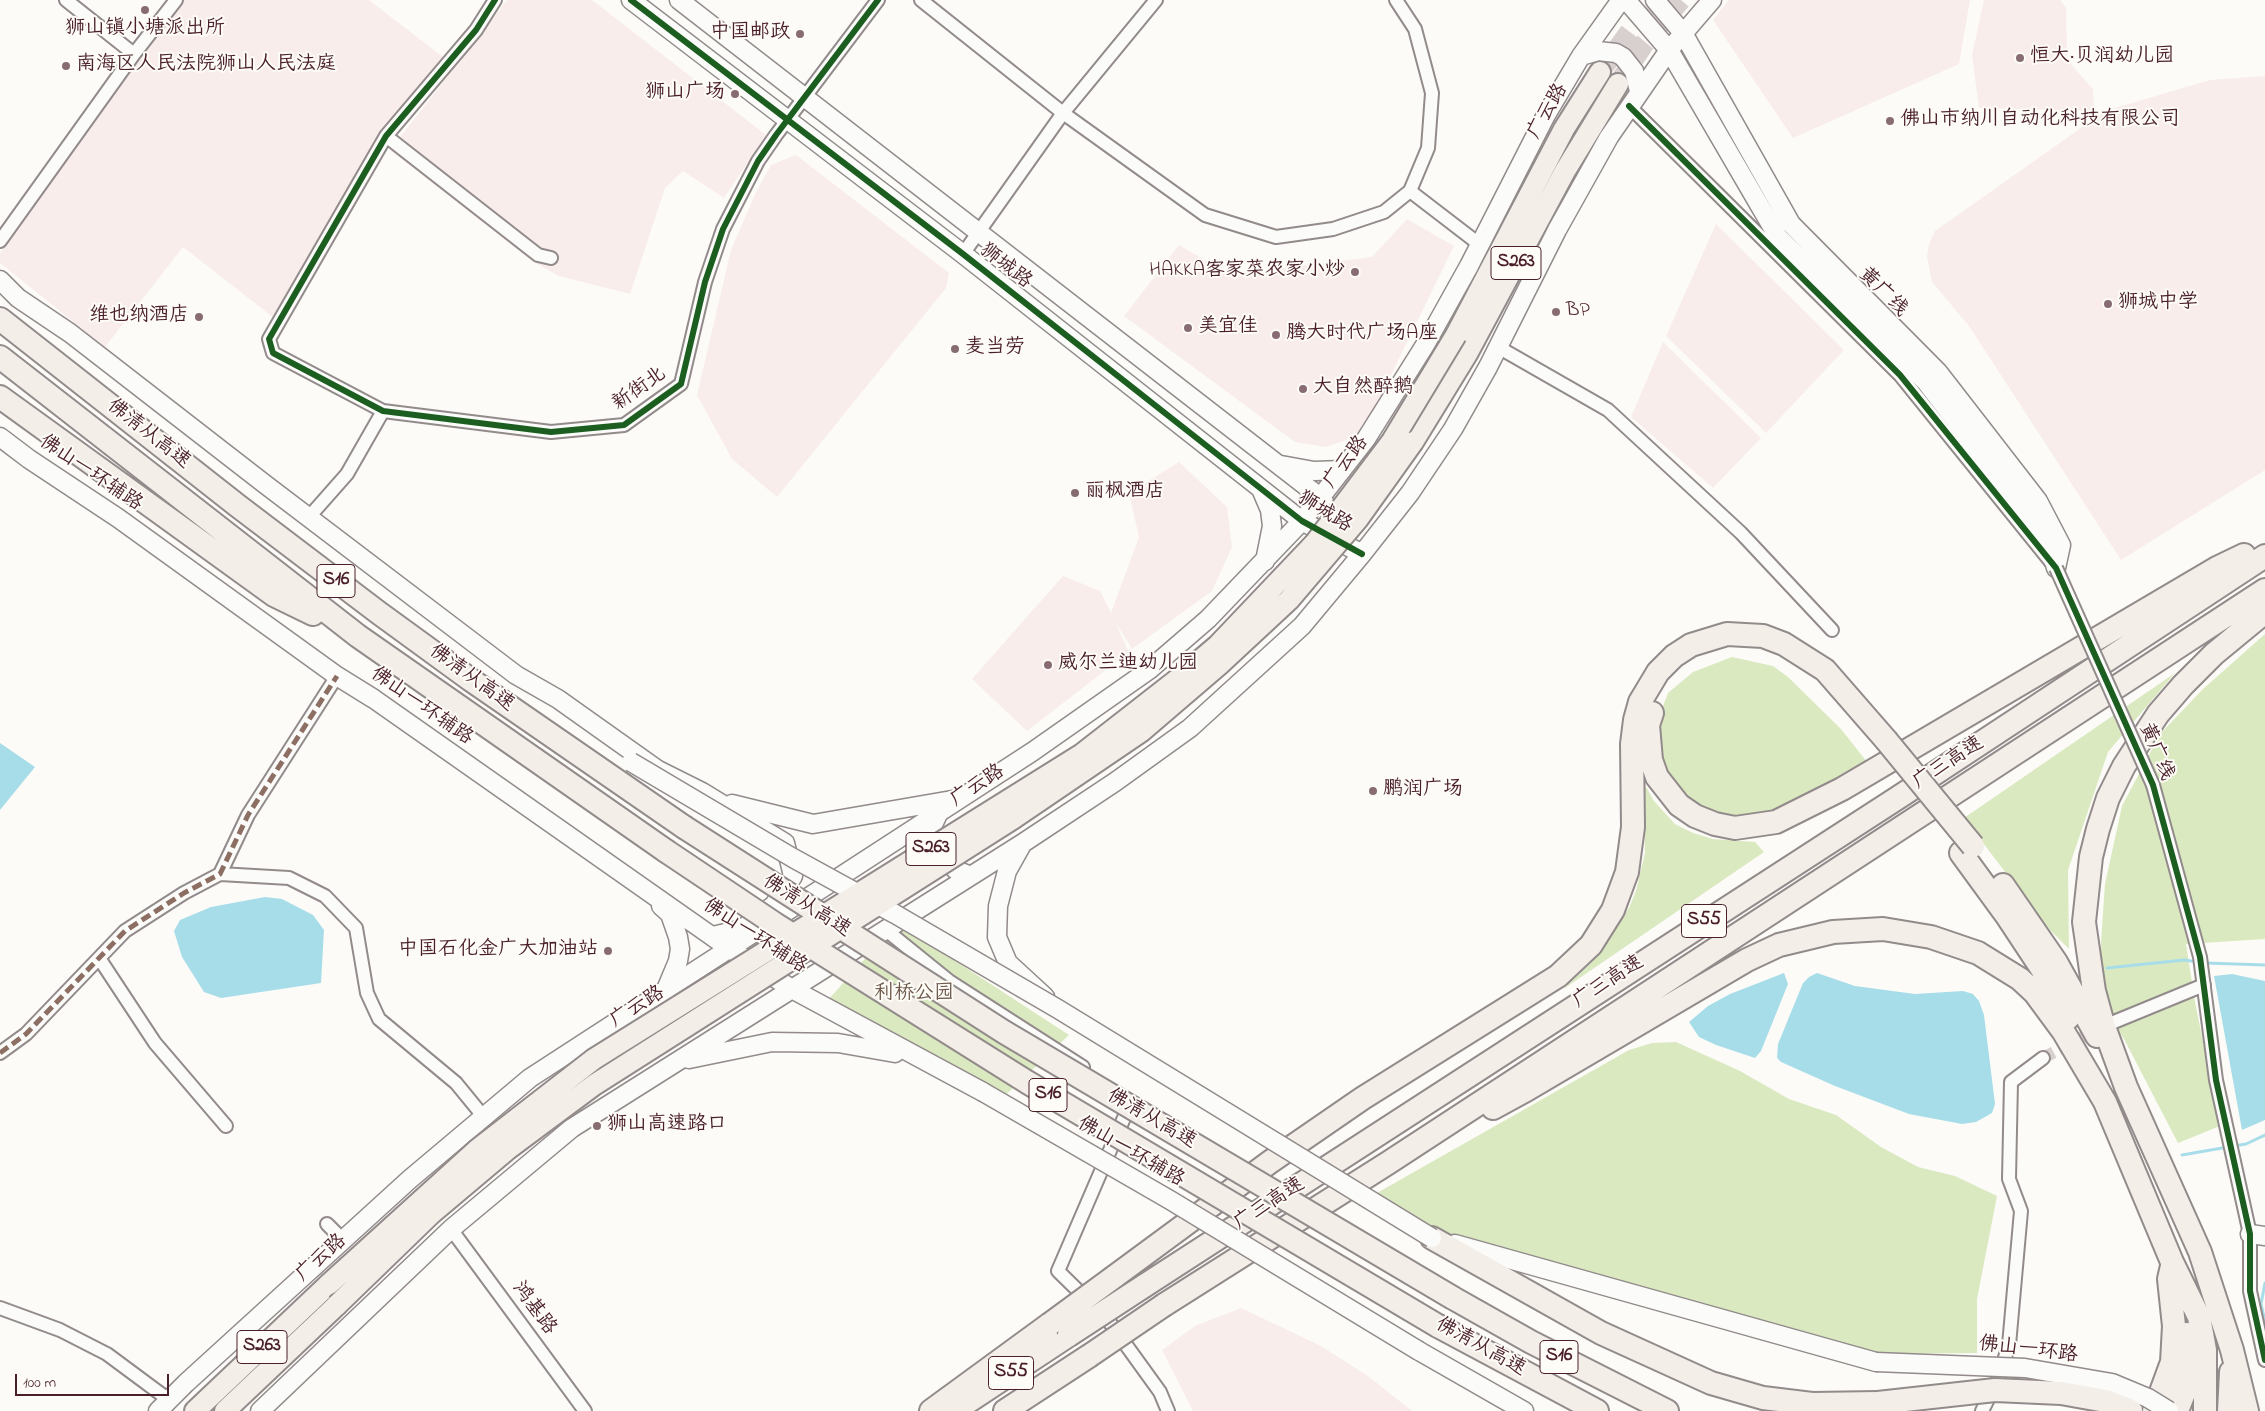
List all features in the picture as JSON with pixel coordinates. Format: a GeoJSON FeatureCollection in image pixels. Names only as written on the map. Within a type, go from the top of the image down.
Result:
{"type":"FeatureCollection","features":[{"type":"Feature","properties":{"kind":"highway","name":"佛清从高速"},"geometry":{"type":"LineString","coordinates":[[0,319],[238,506],[372,608],[471,680],[684,827],[1102,1092],[1490,1319],[1667,1411]]}},
{"type":"Feature","properties":{"kind":"highway","name":"佛清从高速"},"geometry":{"type":"LineString","coordinates":[[0,357],[358,636],[666,851],[775,924],[1026,1082],[1438,1326],[1598,1411]]}},
{"type":"Feature","properties":{"kind":"highway"},"geometry":{"type":"LineString","coordinates":[[0,398],[274,595],[358,636]]}},
{"type":"Feature","properties":{"kind":"highway"},"geometry":{"type":"LineString","coordinates":[[1880,744],[1821,685],[1802,670],[1784,659],[1764,651],[1744,648],[1725,648],[1706,654],[1689,662],[1674,674],[1661,690],[1648,725],[1651,760],[1657,777],[1679,805],[1695,816],[1735,828],[1776,822],[1842,789],[2217,568],[2265,545]]}},
{"type":"Feature","properties":{"kind":"highway","name":"广三高速"},"geometry":{"type":"LineString","coordinates":[[953,1411],[1059,1330],[1144,1286],[1899,797],[2265,556]]}},
{"type":"Feature","properties":{"kind":"highway","name":"广三高速"},"geometry":{"type":"LineString","coordinates":[[1005,1411],[2265,590]]}},
{"type":"Feature","properties":{"kind":"highway"},"geometry":{"type":"LineString","coordinates":[[2247,1411],[2232,1350],[2200,1252],[2126,1087],[2103,1024],[2094,991],[2084,922],[2091,857],[2098,829],[2108,798],[2124,766],[2158,714],[2183,684],[2214,654],[2265,612]]}},
{"type":"Feature","properties":{"kind":"highway"},"geometry":{"type":"LineString","coordinates":[[932,1411],[1059,1330],[1114,1277],[1270,1162],[1355,1104],[1551,981],[1576,962],[1591,945],[1613,910],[1627,872],[1633,827],[1632,744],[1635,720],[1640,702],[1658,672],[1680,652],[1691,645],[1727,634],[1763,636],[1784,644],[1825,670],[1880,744],[1967,850],[2024,912],[2056,962],[2126,1087]]}},
{"type":"Feature","properties":{"kind":"highway"},"geometry":{"type":"LineString","coordinates":[[1967,850],[2042,969],[2064,1009],[2172,1262],[2199,1317],[2205,1350],[2205,1411]]}},
{"type":"Feature","properties":{"kind":"highway"},"geometry":{"type":"LineString","coordinates":[[1388,1163],[1526,1090],[1747,960],[1779,945],[1804,937],[1856,930],[1883,929],[1931,937],[1978,953],[2020,979],[2050,1011],[2105,1102]]}},
{"type":"Feature","properties":{"kind":"highway"},"geometry":{"type":"LineString","coordinates":[[1432,1238],[1601,1333],[1695,1377],[1740,1392],[1787,1401],[1845,1405],[1995,1390],[2062,1393],[2106,1401],[2131,1411]]}},
{"type":"Feature","properties":{"kind":"highway"},"geometry":{"type":"LineString","coordinates":[[2200,1252],[2220,1362],[2218,1411]]}},
{"type":"Feature","properties":{"kind":"highway"},"geometry":{"type":"LineString","coordinates":[[2154,1411],[2172,1362],[2174,1326],[2169,1279],[2172,1262]]}},
{"type":"Feature","properties":{"kind":"highway"},"geometry":{"type":"LineString","coordinates":[[2172,1262],[2187,1330],[2188,1362],[2185,1385],[2177,1411]]}},
{"type":"Feature","properties":{"kind":"highway"},"geometry":{"type":"LineString","coordinates":[[2229,1411],[2232,1350]]}},
{"type":"Feature","properties":{"kind":"highway"},"geometry":{"type":"LineString","coordinates":[[1695,1377],[1716,1392],[1759,1411]]}},
{"type":"Feature","properties":{"kind":"highway"},"geometry":{"type":"LineString","coordinates":[[1620,1388],[1678,1411]]}},
{"type":"Feature","properties":{"kind":"main road","name":"狮城路"},"geometry":{"type":"LineString","coordinates":[[631,0],[963,254],[1302,521],[1362,554]]}},
{"type":"Feature","properties":{"kind":"main road","name":"狮城路"},"geometry":{"type":"LineString","coordinates":[[679,0],[1320,497],[1362,554]]}},
{"type":"Feature","properties":{"kind":"main road","name":"广云路"},"geometry":{"type":"LineString","coordinates":[[163,1406],[343,1240],[483,1116],[530,1078],[665,992],[1062,732],[1149,670],[1208,619],[1302,521],[1366,439],[1425,345],[1514,175],[1581,56],[1621,0]]}},
{"type":"Feature","properties":{"kind":"main road","name":"黄广线"},"geometry":{"type":"LineString","coordinates":[[1626,0],[1669,50],[1778,237],[1926,382],[2048,541],[2056,568]]}},
{"type":"Feature","properties":{"kind":"main road","name":"黄广线"},"geometry":{"type":"LineString","coordinates":[[1655,0],[1683,33],[1791,224],[1938,372],[2038,501],[2061,545],[2056,568]]}},
{"type":"Feature","properties":{"kind":"main road","name":"S263"},"geometry":{"type":"LineString","coordinates":[[260,1411],[451,1229],[572,1128],[1023,843],[1190,728],[1302,626],[1410,493],[1453,429],[1498,347],[1557,230],[1609,137],[1669,50],[1712,0]]}},
{"type":"Feature","properties":{"kind":"main road"},"geometry":{"type":"LineString","coordinates":[[1581,56],[1598,51],[1616,53],[1623,57],[1634,71],[1639,91]]}},
{"type":"Feature","properties":{"kind":"main road","name":"广云路"},"geometry":{"type":"LineString","coordinates":[[196,1411],[329,1284],[478,1149],[594,1059],[1082,754],[1178,679],[1218,645],[1315,543],[1392,441],[1456,335],[1564,129],[1600,72]]}},
{"type":"Feature","properties":{"kind":"main road","name":"广云路"},"geometry":{"type":"LineString","coordinates":[[225,1411],[432,1213],[508,1150],[594,1085],[1014,818],[1142,731],[1220,665],[1289,600],[1358,519],[1413,442],[1467,354],[1565,171],[1618,84]]}},
{"type":"Feature","properties":{"kind":"main road"},"geometry":{"type":"LineString","coordinates":[[0,280],[18,298]]}},
{"type":"Feature","properties":{"kind":"main road"},"geometry":{"type":"LineString","coordinates":[[0,287],[70,333],[516,675],[569,722],[631,762],[793,858],[895,914],[1058,1009],[1432,1238]]}},
{"type":"Feature","properties":{"kind":"main road","name":"佛山一环辅路"},"geometry":{"type":"LineString","coordinates":[[0,437],[29,459],[118,518],[337,676],[374,699],[730,949],[792,989],[983,1092],[1170,1200],[1419,1351],[1524,1411]]}},
{"type":"Feature","properties":{"kind":"main road"},"geometry":{"type":"LineString","coordinates":[[1278,465],[1314,471],[1342,470]]}},
{"type":"Feature","properties":{"kind":"main road"},"geometry":{"type":"LineString","coordinates":[[1261,489],[1270,510],[1272,526],[1265,561]]}},
{"type":"Feature","properties":{"kind":"main road"},"geometry":{"type":"LineString","coordinates":[[516,675],[558,699],[658,770],[702,792],[785,842],[793,876],[774,905],[742,929],[714,936]]}},
{"type":"Feature","properties":{"kind":"main road"},"geometry":{"type":"LineString","coordinates":[[702,792],[730,803],[813,824],[962,798]]}},
{"type":"Feature","properties":{"kind":"main road"},"geometry":{"type":"LineString","coordinates":[[939,812],[931,829],[938,852],[956,870],[971,876]]}},
{"type":"Feature","properties":{"kind":"main road"},"geometry":{"type":"LineString","coordinates":[[1023,843],[1007,871],[998,906],[997,937],[1008,963],[1058,1009]]}},
{"type":"Feature","properties":{"kind":"main road"},"geometry":{"type":"LineString","coordinates":[[646,891],[670,914],[678,937],[678,961],[665,992]]}},
{"type":"Feature","properties":{"kind":"main road"},"geometry":{"type":"LineString","coordinates":[[674,1062],[772,1042],[870,1047],[916,1057]]}},
{"type":"Feature","properties":{"kind":"main road","name":"佛山一环路"},"geometry":{"type":"LineString","coordinates":[[1432,1238],[1741,1322],[1876,1362],[2025,1368],[2112,1383],[2148,1398],[2169,1411]]}},
{"type":"Feature","properties":{"kind":"street"},"geometry":{"type":"LineString","coordinates":[[66,0],[134,54]]}},
{"type":"Feature","properties":{"kind":"street"},"geometry":{"type":"LineString","coordinates":[[0,241],[134,54],[176,0]]}},
{"type":"Feature","properties":{"kind":"street"},"geometry":{"type":"LineString","coordinates":[[495,0],[476,30],[386,136],[538,255],[551,258]]}},
{"type":"Feature","properties":{"kind":"street","name":"新街北"},"geometry":{"type":"LineString","coordinates":[[386,136],[269,339],[273,354],[383,411],[551,432],[624,425],[681,384],[705,282],[723,229],[758,161],[878,0]]}},
{"type":"Feature","properties":{"kind":"street"},"geometry":{"type":"LineString","coordinates":[[921,0],[1064,113],[1205,214],[1276,237],[1333,229],[1384,212],[1410,191],[1428,148],[1432,93],[1416,29],[1396,0]]}},
{"type":"Feature","properties":{"kind":"street"},"geometry":{"type":"LineString","coordinates":[[963,254],[1064,113],[1156,0]]}},
{"type":"Feature","properties":{"kind":"street"},"geometry":{"type":"LineString","coordinates":[[1629,106],[1900,375],[2056,568]]}},
{"type":"Feature","properties":{"kind":"street"},"geometry":{"type":"LineString","coordinates":[[1410,191],[1479,244]]}},
{"type":"Feature","properties":{"kind":"street"},"geometry":{"type":"LineString","coordinates":[[1498,347],[1608,410],[1742,533],[1832,630]]}},
{"type":"Feature","properties":{"kind":"street"},"geometry":{"type":"LineString","coordinates":[[309,517],[347,474],[383,411]]}},
{"type":"Feature","properties":{"kind":"street","name":"黄广线"},"geometry":{"type":"LineString","coordinates":[[2056,568],[2154,785],[2201,962],[2216,1080],[2231,1146],[2257,1235],[2250,1291],[2265,1360]]}},
{"type":"Feature","properties":{"kind":"street"},"geometry":{"type":"LineString","coordinates":[[220,874],[248,815],[337,676]]}},
{"type":"Feature","properties":{"kind":"street"},"geometry":{"type":"LineString","coordinates":[[0,1053],[26,1034],[125,931],[184,893],[220,874],[289,878],[325,896],[356,928],[366,993],[379,1020],[456,1082],[483,1116]]}},
{"type":"Feature","properties":{"kind":"street"},"geometry":{"type":"LineString","coordinates":[[886,930],[949,981],[1123,1092],[1130,1104],[1058,1271],[1108,1320],[1160,1392],[1168,1411]]}},
{"type":"Feature","properties":{"kind":"street"},"geometry":{"type":"LineString","coordinates":[[99,958],[154,1043],[226,1126]]}},
{"type":"Feature","properties":{"kind":"street"},"geometry":{"type":"LineString","coordinates":[[2110,1024],[2204,985]]}},
{"type":"Feature","properties":{"kind":"street"},"geometry":{"type":"LineString","coordinates":[[1982,1411],[1998,1379],[2009,1345],[2021,1211],[2010,1179],[2012,1082],[2043,1058]]}},
{"type":"Feature","properties":{"kind":"street"},"geometry":{"type":"LineString","coordinates":[[328,1224],[343,1240]]}},
{"type":"Feature","properties":{"kind":"street","name":"鸿基路"},"geometry":{"type":"LineString","coordinates":[[451,1229],[585,1411]]}},
{"type":"Feature","properties":{"kind":"street"},"geometry":{"type":"LineString","coordinates":[[0,1308],[60,1330],[107,1354],[163,1406]]}},
{"type":"Feature","properties":{"kind":"shaded area"},"geometry":{"type":"Polygon","coordinates":[[[185,0],[369,0],[443,57],[380,132],[274,318],[183,247],[105,347],[0,263],[0,253],[140,58],[185,0]]]}},
{"type":"Feature","properties":{"kind":"shaded area","name":"狮山广场"},"geometry":{"type":"Polygon","coordinates":[[[507,0],[592,0],[766,135],[724,198],[683,171],[665,188],[630,294],[559,276],[532,261],[390,150],[507,0]]]}},
{"type":"Feature","properties":{"kind":"shaded area"},"geometry":{"type":"Polygon","coordinates":[[[1729,0],[1970,0],[1959,64],[1793,138],[1713,20],[1729,0]]]}},
{"type":"Feature","properties":{"kind":"shaded area","name":"恒大·贝润幼儿园"},"geometry":{"type":"Polygon","coordinates":[[[1984,0],[2060,0],[2066,8],[2067,60],[2093,89],[2094,111],[1979,108],[1972,55],[1984,0]]]}},
{"type":"Feature","properties":{"kind":"shaded area","name":"狮城中学"},"geometry":{"type":"Polygon","coordinates":[[[2265,76],[2265,470],[2121,560],[1969,326],[1932,282],[1927,257],[1929,244],[1935,231],[2105,111],[2210,80],[2265,76]]]}},
{"type":"Feature","properties":{"kind":"shaded area"},"geometry":{"type":"Polygon","coordinates":[[[796,155],[949,273],[946,288],[777,497],[732,459],[697,395],[731,250],[756,192],[771,165],[796,155]]]}},
{"type":"Feature","properties":{"kind":"shaded area"},"geometry":{"type":"Polygon","coordinates":[[[1407,219],[1454,246],[1368,422],[1352,438],[1326,447],[1295,442],[1124,316],[1179,245],[1230,275],[1372,257],[1407,219]]]}},
{"type":"Feature","properties":{"kind":"shaded area"},"geometry":{"type":"Polygon","coordinates":[[[1716,224],[1844,350],[1766,433],[1666,336],[1716,224]]]}},
{"type":"Feature","properties":{"kind":"shaded area"},"geometry":{"type":"Polygon","coordinates":[[[1663,342],[1761,438],[1713,488],[1631,417],[1663,342]]]}},
{"type":"Feature","properties":{"kind":"shaded area"},"geometry":{"type":"Polygon","coordinates":[[[1179,462],[1227,507],[1232,547],[1212,591],[1132,649],[1114,620],[1129,652],[1027,731],[972,679],[1063,576],[1100,591],[1111,613],[1139,537],[1129,493],[1179,462]]]}},
{"type":"Feature","properties":{"kind":"shaded area"},"geometry":{"type":"Polygon","coordinates":[[[1241,1308],[1321,1346],[1368,1376],[1412,1411],[1193,1411],[1162,1350],[1195,1326],[1241,1308]]]}},
{"type":"Feature","properties":{"kind":"green space"},"geometry":{"type":"Polygon","coordinates":[[[2265,634],[2265,939],[2186,944],[2195,1002],[2220,1126],[2178,1143],[2124,1039],[2107,1015],[2100,994],[2105,884],[2122,806],[2160,734],[2203,689],[2265,634]]]}},
{"type":"Feature","properties":{"kind":"green space"},"geometry":{"type":"Polygon","coordinates":[[[1732,657],[1773,666],[1788,677],[1841,729],[1867,762],[1813,796],[1753,819],[1724,818],[1694,805],[1661,769],[1660,714],[1668,693],[1693,672],[1732,657]]]}},
{"type":"Feature","properties":{"kind":"green space"},"geometry":{"type":"Polygon","coordinates":[[[2175,673],[2108,752],[2068,870],[2069,949],[2047,927],[1964,818],[2175,673]]]}},
{"type":"Feature","properties":{"kind":"green space"},"geometry":{"type":"Polygon","coordinates":[[[1639,774],[1654,801],[1675,824],[1693,833],[1713,839],[1755,842],[1764,852],[1562,990],[1592,962],[1629,908],[1636,891],[1645,853],[1644,812],[1639,774]]]}},
{"type":"Feature","properties":{"kind":"green space","name":"利桥公园"},"geometry":{"type":"Polygon","coordinates":[[[897,923],[1069,1035],[994,1106],[827,1001],[897,923]]]}},
{"type":"Feature","properties":{"kind":"green space"},"geometry":{"type":"Polygon","coordinates":[[[1676,1042],[1740,1071],[1789,1099],[1836,1115],[1881,1147],[1918,1167],[1955,1176],[1997,1196],[1977,1299],[1977,1353],[1882,1354],[1438,1233],[1377,1193],[1629,1050],[1652,1043],[1676,1042]]]}},
{"type":"Feature","properties":{"kind":"water"},"geometry":{"type":"Polygon","coordinates":[[[0,743],[35,767],[0,810],[0,743]]]}},
{"type":"Feature","properties":{"kind":"water"},"geometry":{"type":"Polygon","coordinates":[[[265,897],[282,899],[313,915],[324,930],[321,983],[221,998],[204,992],[182,957],[174,931],[180,920],[211,907],[265,897]]]}},
{"type":"Feature","properties":{"kind":"water"},"geometry":{"type":"Polygon","coordinates":[[[1784,973],[1788,984],[1761,1051],[1755,1058],[1716,1045],[1699,1037],[1689,1022],[1708,1006],[1730,994],[1784,973]]]}},
{"type":"Feature","properties":{"kind":"water"},"geometry":{"type":"Polygon","coordinates":[[[1817,973],[1855,986],[1915,994],[1963,991],[1973,994],[1979,1001],[1984,1015],[1995,1104],[1992,1113],[1976,1122],[1962,1124],[1909,1114],[1835,1086],[1781,1062],[1777,1058],[1778,1044],[1803,983],[1817,973]]]}},
{"type":"Feature","properties":{"kind":"water"},"geometry":{"type":"Polygon","coordinates":[[[2232,974],[2265,981],[2265,1120],[2242,1130],[2214,976],[2232,974]]]}},
{"type":"Feature","properties":{"kind":"waterway"},"geometry":{"type":"LineString","coordinates":[[2107,968],[2184,960],[2198,962]]}},
{"type":"Feature","properties":{"kind":"waterway"},"geometry":{"type":"LineString","coordinates":[[2205,963],[2265,965]]}},
{"type":"Feature","properties":{"kind":"waterway"},"geometry":{"type":"LineString","coordinates":[[2234,1146],[2246,1144],[2265,1135]]}},
{"type":"Feature","properties":{"kind":"waterway"},"geometry":{"type":"LineString","coordinates":[[2182,1155],[2228,1147]]}},
{"type":"Feature","properties":{"kind":"waterway"},"geometry":{"type":"LineString","coordinates":[[2265,1283],[2261,1304],[2265,1321]]}},
{"type":"Feature","properties":{"kind":"tunnel"},"geometry":{"type":"LineString","coordinates":[[1600,72],[1653,0]]}},
{"type":"Feature","properties":{"kind":"tunnel"},"geometry":{"type":"LineString","coordinates":[[1618,84],[1644,44],[1681,0]]}},
{"type":"Feature","properties":{"kind":"tunnel"},"geometry":{"type":"LineString","coordinates":[[2043,1058],[2098,1029]]}},
{"type":"Feature","properties":{"kind":"marked path"},"geometry":{"type":"LineString","coordinates":[[0,1053],[26,1034],[125,931],[184,893],[220,874],[248,815],[337,676]]}},
{"type":"Feature","properties":{"kind":"cycle path"},"geometry":{"type":"LineString","coordinates":[[495,0],[476,30],[386,136],[269,339],[273,353],[383,411],[551,432],[624,425],[681,384],[705,282],[723,229],[758,161],[878,0]]}},
{"type":"Feature","properties":{"kind":"cycle path"},"geometry":{"type":"LineString","coordinates":[[631,0],[963,254],[1302,521],[1362,554]]}},
{"type":"Feature","properties":{"kind":"cycle path"},"geometry":{"type":"LineString","coordinates":[[1629,106],[1900,375],[2056,568],[2153,785],[2200,957],[2216,1080],[2250,1234],[2250,1291],[2265,1360]]}},
{"type":"Feature","properties":{"kind":"place","name":"狮山镇小塘派出所"},"geometry":{"type":"Point","coordinates":[145,10]}},
{"type":"Feature","properties":{"kind":"place","name":"中国邮政"},"geometry":{"type":"Point","coordinates":[800,34]}},
{"type":"Feature","properties":{"kind":"place","name":"恒大·贝润幼儿园"},"geometry":{"type":"Point","coordinates":[2020,58]}},
{"type":"Feature","properties":{"kind":"place","name":"南海区人民法院狮山人民法庭"},"geometry":{"type":"Point","coordinates":[66,66]}},
{"type":"Feature","properties":{"kind":"place","name":"狮山广场"},"geometry":{"type":"Point","coordinates":[735,94]}},
{"type":"Feature","properties":{"kind":"place","name":"佛山市纳川自动化科技有限公司"},"geometry":{"type":"Point","coordinates":[1890,121]}},
{"type":"Feature","properties":{"kind":"place","name":"HAKKA客家菜农家小炒"},"geometry":{"type":"Point","coordinates":[1355,272]}},
{"type":"Feature","properties":{"kind":"place","name":"狮城中学"},"geometry":{"type":"Point","coordinates":[2108,304]}},
{"type":"Feature","properties":{"kind":"place","name":"BP"},"geometry":{"type":"Point","coordinates":[1556,312]}},
{"type":"Feature","properties":{"kind":"place","name":"维也纳酒店"},"geometry":{"type":"Point","coordinates":[199,317]}},
{"type":"Feature","properties":{"kind":"place","name":"美宜佳"},"geometry":{"type":"Point","coordinates":[1188,328]}},
{"type":"Feature","properties":{"kind":"place","name":"腾大时代广场A座"},"geometry":{"type":"Point","coordinates":[1276,335]}},
{"type":"Feature","properties":{"kind":"place","name":"麦当劳"},"geometry":{"type":"Point","coordinates":[955,349]}},
{"type":"Feature","properties":{"kind":"place","name":"大自然醉鹅"},"geometry":{"type":"Point","coordinates":[1303,389]}},
{"type":"Feature","properties":{"kind":"place","name":"丽枫酒店"},"geometry":{"type":"Point","coordinates":[1075,493]}},
{"type":"Feature","properties":{"kind":"place","name":"威尔兰迪幼儿园"},"geometry":{"type":"Point","coordinates":[1048,665]}},
{"type":"Feature","properties":{"kind":"place","name":"鹏润广场"},"geometry":{"type":"Point","coordinates":[1373,791]}},
{"type":"Feature","properties":{"kind":"place","name":"中国石化金广大加油站"},"geometry":{"type":"Point","coordinates":[608,951]}},
{"type":"Feature","properties":{"kind":"place","name":"狮山高速路口"},"geometry":{"type":"Point","coordinates":[597,1126]}}]}
